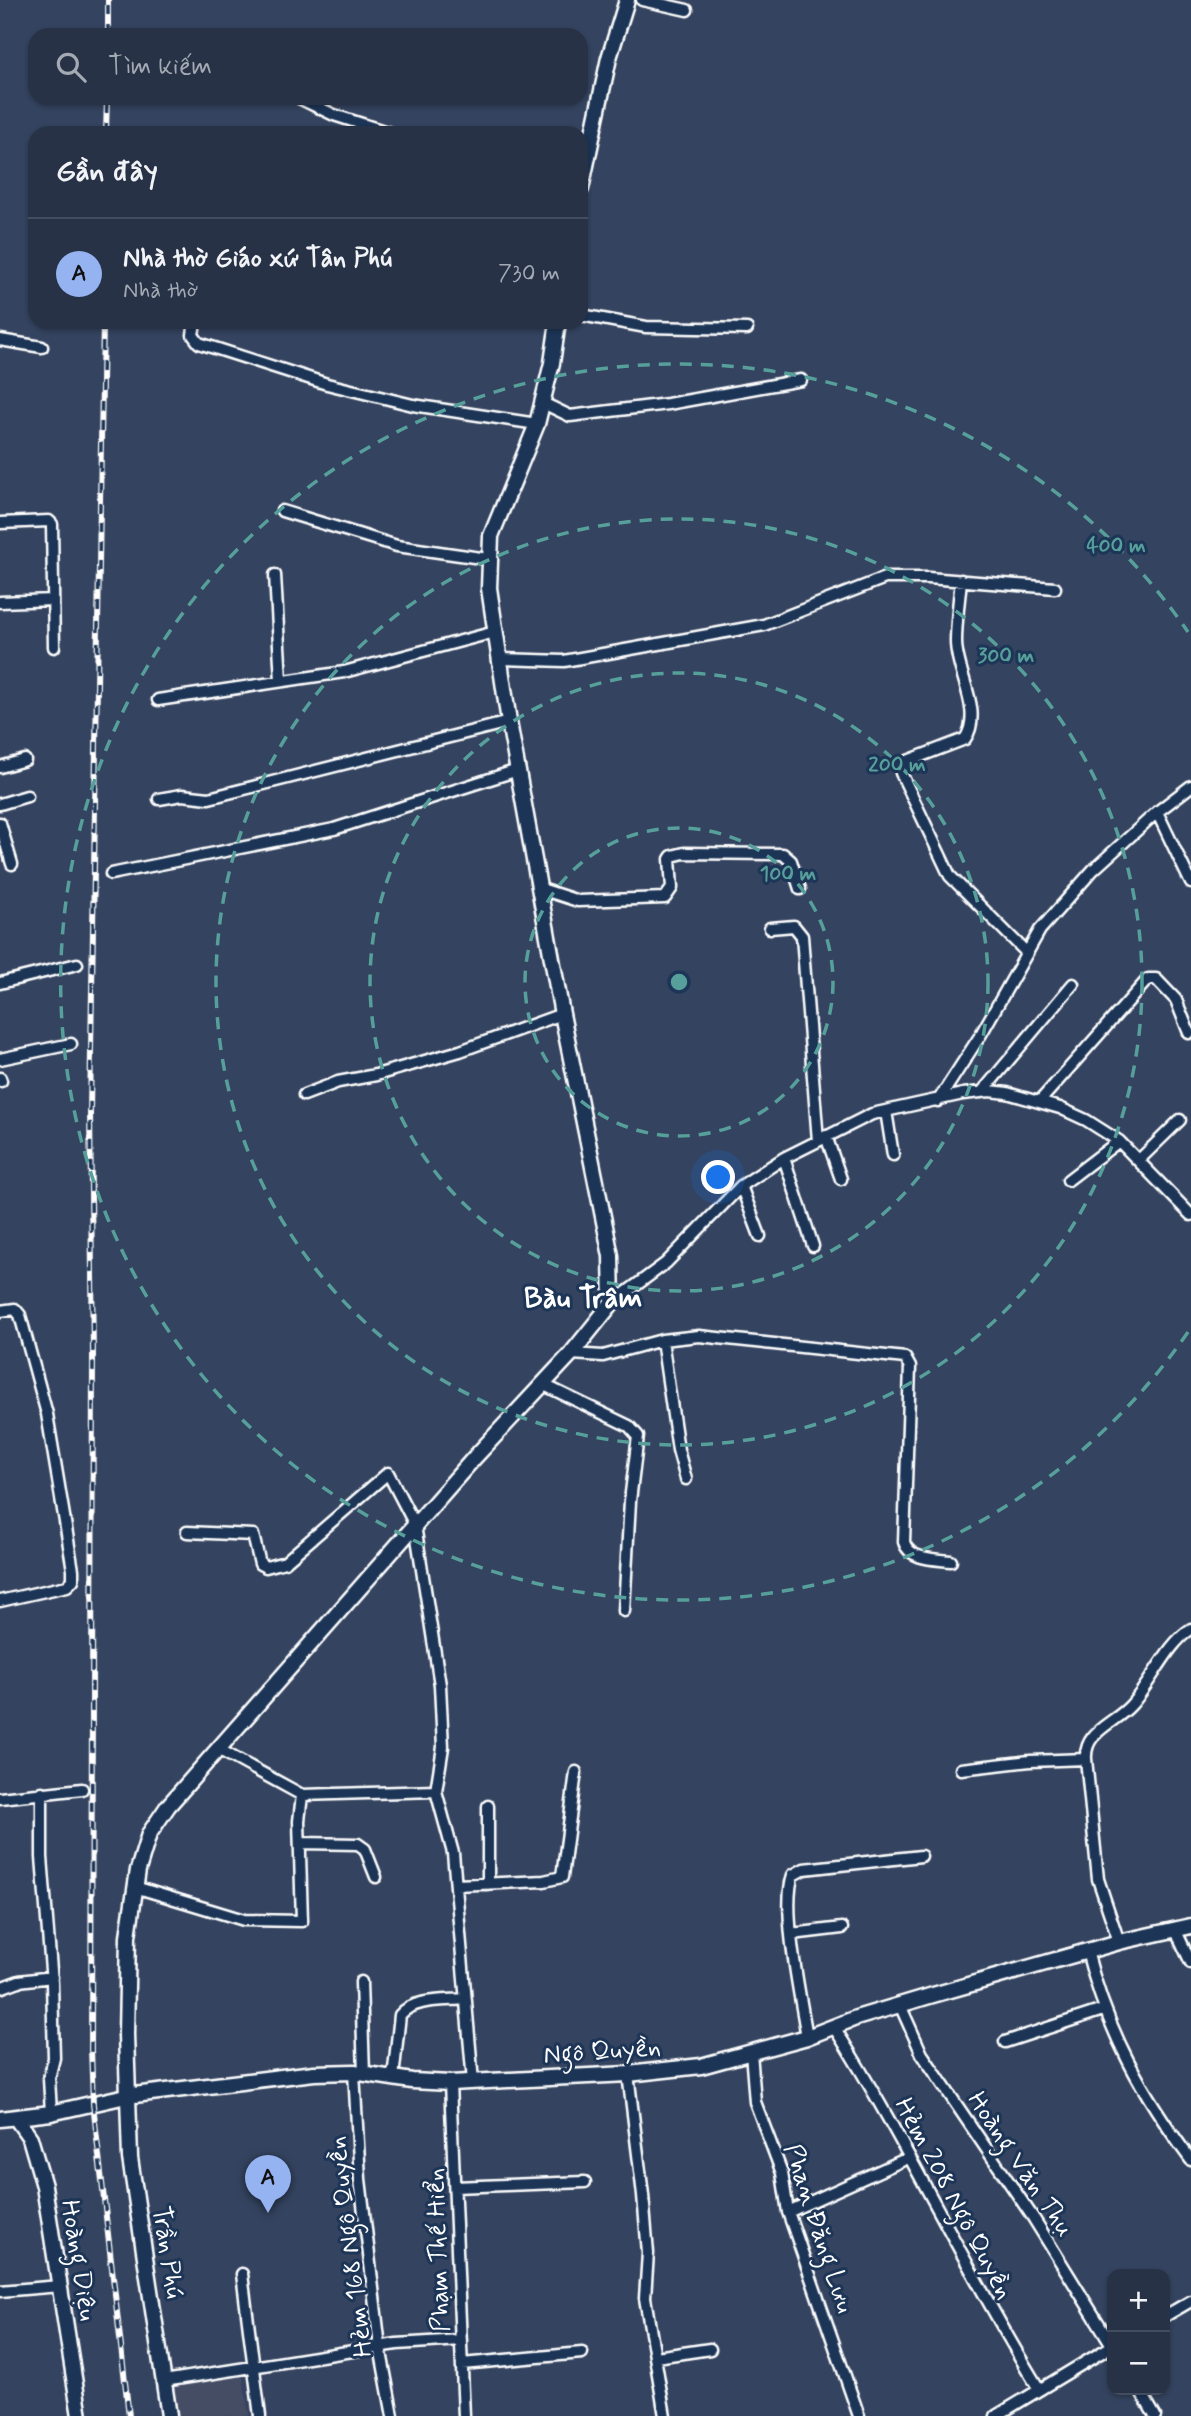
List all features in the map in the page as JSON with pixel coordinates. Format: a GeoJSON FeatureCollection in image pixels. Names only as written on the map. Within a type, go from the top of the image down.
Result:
{"type":"FeatureCollection","features":[{"type":"Feature","properties":{"kind":"street"},"geometry":{"type":"LineString","coordinates":[[588,145],[609,58],[627,0]]}},
{"type":"Feature","properties":{"kind":"street"},"geometry":{"type":"LineString","coordinates":[[642,0],[687,10]]}},
{"type":"Feature","properties":{"kind":"street"},"geometry":{"type":"LineString","coordinates":[[313,105],[334,116],[367,126]]}},
{"type":"Feature","properties":{"kind":"street"},"geometry":{"type":"LineString","coordinates":[[588,316],[646,327],[747,329]]}},
{"type":"Feature","properties":{"kind":"street"},"geometry":{"type":"LineString","coordinates":[[194,329],[194,341],[327,384],[414,405],[537,424]]}},
{"type":"Feature","properties":{"kind":"street"},"geometry":{"type":"LineString","coordinates":[[557,329],[537,424],[498,515],[488,559],[495,632],[502,659],[509,722],[562,1014],[611,1256],[612,1303]]}},
{"type":"Feature","properties":{"kind":"street"},"geometry":{"type":"LineString","coordinates":[[0,340],[42,347]]}},
{"type":"Feature","properties":{"kind":"street"},"geometry":{"type":"LineString","coordinates":[[543,403],[570,416],[668,404],[801,380]]}},
{"type":"Feature","properties":{"kind":"street"},"geometry":{"type":"LineString","coordinates":[[282,511],[397,545],[488,559]]}},
{"type":"Feature","properties":{"kind":"street"},"geometry":{"type":"LineString","coordinates":[[0,523],[49,521],[52,524],[54,647]]}},
{"type":"Feature","properties":{"kind":"street"},"geometry":{"type":"LineString","coordinates":[[275,575],[281,681]]}},
{"type":"Feature","properties":{"kind":"street"},"geometry":{"type":"LineString","coordinates":[[502,659],[564,661],[764,625],[885,578],[961,580],[1055,588]]}},
{"type":"Feature","properties":{"kind":"street"},"geometry":{"type":"LineString","coordinates":[[961,580],[956,641],[961,674],[973,716],[971,731],[965,739],[905,762],[901,774],[950,876],[1025,951]]}},
{"type":"Feature","properties":{"kind":"street"},"geometry":{"type":"LineString","coordinates":[[0,602],[54,600]]}},
{"type":"Feature","properties":{"kind":"street"},"geometry":{"type":"LineString","coordinates":[[158,700],[344,672],[495,632]]}},
{"type":"Feature","properties":{"kind":"street"},"geometry":{"type":"LineString","coordinates":[[159,799],[181,795],[209,798],[509,722]]}},
{"type":"Feature","properties":{"kind":"street"},"geometry":{"type":"LineString","coordinates":[[0,767],[24,760]]}},
{"type":"Feature","properties":{"kind":"street"},"geometry":{"type":"LineString","coordinates":[[111,874],[334,829],[518,770]]}},
{"type":"Feature","properties":{"kind":"street"},"geometry":{"type":"LineString","coordinates":[[938,1101],[980,1036],[1025,951],[1056,910],[1093,870],[1157,812],[1191,786]]}},
{"type":"Feature","properties":{"kind":"street"},"geometry":{"type":"LineString","coordinates":[[0,804],[27,796]]}},
{"type":"Feature","properties":{"kind":"street"},"geometry":{"type":"LineString","coordinates":[[1157,812],[1191,883]]}},
{"type":"Feature","properties":{"kind":"street"},"geometry":{"type":"LineString","coordinates":[[0,823],[12,864]]}},
{"type":"Feature","properties":{"kind":"street"},"geometry":{"type":"LineString","coordinates":[[541,889],[578,901],[665,898],[672,888],[672,856],[719,852],[783,854],[791,861],[800,889]]}},
{"type":"Feature","properties":{"kind":"street"},"geometry":{"type":"LineString","coordinates":[[770,928],[794,926],[802,936],[822,1139],[841,1179]]}},
{"type":"Feature","properties":{"kind":"street"},"geometry":{"type":"LineString","coordinates":[[0,983],[77,964]]}},
{"type":"Feature","properties":{"kind":"street"},"geometry":{"type":"LineString","coordinates":[[1040,1101],[1148,979],[1156,979],[1176,1000],[1189,1033]]}},
{"type":"Feature","properties":{"kind":"street"},"geometry":{"type":"LineString","coordinates":[[982,1092],[1073,984]]}},
{"type":"Feature","properties":{"kind":"street"},"geometry":{"type":"LineString","coordinates":[[304,1095],[338,1082],[376,1075],[460,1051],[562,1014]]}},
{"type":"Feature","properties":{"kind":"street"},"geometry":{"type":"LineString","coordinates":[[0,1059],[71,1044]]}},
{"type":"Feature","properties":{"kind":"street"},"geometry":{"type":"LineString","coordinates":[[612,1303],[666,1263],[741,1186],[784,1158],[872,1114],[982,1092],[1040,1101],[1086,1120],[1119,1141],[1191,1215]]}},
{"type":"Feature","properties":{"kind":"street"},"geometry":{"type":"LineString","coordinates":[[886,1111],[893,1155]]}},
{"type":"Feature","properties":{"kind":"street"},"geometry":{"type":"LineString","coordinates":[[1139,1160],[1180,1120]]}},
{"type":"Feature","properties":{"kind":"street"},"geometry":{"type":"LineString","coordinates":[[1068,1180],[1119,1141]]}},
{"type":"Feature","properties":{"kind":"street"},"geometry":{"type":"LineString","coordinates":[[784,1158],[813,1246]]}},
{"type":"Feature","properties":{"kind":"street"},"geometry":{"type":"LineString","coordinates":[[741,1186],[760,1236]]}},
{"type":"Feature","properties":{"kind":"street","name":"Trần Phú"},"geometry":{"type":"LineString","coordinates":[[169,2416],[131,2170],[126,2096],[127,1948],[141,1855],[154,1823],[415,1525],[571,1354],[612,1303]]}},
{"type":"Feature","properties":{"kind":"street"},"geometry":{"type":"LineString","coordinates":[[0,1311],[15,1309],[20,1315],[47,1414],[73,1580],[67,1586],[0,1601]]}},
{"type":"Feature","properties":{"kind":"street"},"geometry":{"type":"LineString","coordinates":[[571,1354],[603,1356],[681,1336],[718,1337],[905,1358],[910,1367],[904,1542],[908,1550],[916,1555],[951,1561]]}},
{"type":"Feature","properties":{"kind":"street"},"geometry":{"type":"LineString","coordinates":[[662,1340],[676,1437],[686,1479]]}},
{"type":"Feature","properties":{"kind":"street"},"geometry":{"type":"LineString","coordinates":[[542,1384],[629,1426],[638,1436],[630,1500],[624,1611]]}},
{"type":"Feature","properties":{"kind":"street"},"geometry":{"type":"LineString","coordinates":[[187,1532],[253,1535],[260,1564],[275,1565],[285,1562],[388,1473],[415,1525],[440,1685],[443,1747],[436,1791],[453,1853],[473,2082]]}},
{"type":"Feature","properties":{"kind":"street"},"geometry":{"type":"LineString","coordinates":[[1119,1942],[1098,1879],[1085,1746],[1091,1737],[1130,1706],[1191,1629]]}},
{"type":"Feature","properties":{"kind":"street"},"geometry":{"type":"LineString","coordinates":[[218,1749],[302,1794],[436,1791]]}},
{"type":"Feature","properties":{"kind":"street"},"geometry":{"type":"LineString","coordinates":[[961,1769],[1086,1759]]}},
{"type":"Feature","properties":{"kind":"street"},"geometry":{"type":"LineString","coordinates":[[456,1885],[544,1881],[562,1877],[576,1772]]}},
{"type":"Feature","properties":{"kind":"street"},"geometry":{"type":"LineString","coordinates":[[0,1798],[82,1789]]}},
{"type":"Feature","properties":{"kind":"street"},"geometry":{"type":"LineString","coordinates":[[42,1793],[42,1857],[52,1978],[54,2058],[48,2078],[51,2113]]}},
{"type":"Feature","properties":{"kind":"street"},"geometry":{"type":"LineString","coordinates":[[135,1887],[244,1920],[295,1923],[302,1921],[302,1794]]}},
{"type":"Feature","properties":{"kind":"street"},"geometry":{"type":"LineString","coordinates":[[488,1806],[488,1884]]}},
{"type":"Feature","properties":{"kind":"street"},"geometry":{"type":"LineString","coordinates":[[300,1843],[358,1844],[365,1849],[376,1877]]}},
{"type":"Feature","properties":{"kind":"street"},"geometry":{"type":"LineString","coordinates":[[807,2037],[792,1934],[791,1880],[797,1871],[921,1856]]}},
{"type":"Feature","properties":{"kind":"street","name":"Ngô Quyền"},"geometry":{"type":"LineString","coordinates":[[0,2119],[51,2113],[126,2096],[314,2073],[359,2073],[450,2083],[628,2074],[701,2066],[807,2037],[900,2005],[1087,1951],[1191,1926]]}},
{"type":"Feature","properties":{"kind":"street"},"geometry":{"type":"LineString","coordinates":[[792,1934],[842,1928]]}},
{"type":"Feature","properties":{"kind":"street"},"geometry":{"type":"LineString","coordinates":[[1176,1931],[1191,1963]]}},
{"type":"Feature","properties":{"kind":"street"},"geometry":{"type":"LineString","coordinates":[[1087,1951],[1103,2010],[1153,2104],[1191,2160]]}},
{"type":"Feature","properties":{"kind":"street"},"geometry":{"type":"LineString","coordinates":[[0,1987],[19,1981],[52,1978]]}},
{"type":"Feature","properties":{"kind":"street","name":"Hẻm 168 Ngô Quyền"},"geometry":{"type":"LineString","coordinates":[[361,1982],[360,2179],[380,2347],[393,2416]]}},
{"type":"Feature","properties":{"kind":"street"},"geometry":{"type":"LineString","coordinates":[[393,2078],[400,2015],[404,2010],[412,2005],[465,1998]]}},
{"type":"Feature","properties":{"kind":"street","name":"Hoàng Văn Thụ"},"geometry":{"type":"LineString","coordinates":[[900,2005],[922,2053],[1034,2219],[1107,2337]]}},
{"type":"Feature","properties":{"kind":"street"},"geometry":{"type":"LineString","coordinates":[[1005,2042],[1103,2010]]}},
{"type":"Feature","properties":{"kind":"street","name":"Hẻm 208 Ngô Quyền"},"geometry":{"type":"LineString","coordinates":[[834,2027],[871,2085],[985,2300],[1040,2389]]}},
{"type":"Feature","properties":{"kind":"street","name":"Phan Đăng Lưu"},"geometry":{"type":"LineString","coordinates":[[751,2052],[755,2102],[782,2173],[788,2212],[859,2416]]}},
{"type":"Feature","properties":{"kind":"street"},"geometry":{"type":"LineString","coordinates":[[628,2074],[648,2253],[645,2298],[665,2416]]}},
{"type":"Feature","properties":{"kind":"street","name":"Phạm Thế Hiển"},"geometry":{"type":"LineString","coordinates":[[450,2083],[464,2416]]}},
{"type":"Feature","properties":{"kind":"street","name":"Hoàng Diệu"},"geometry":{"type":"LineString","coordinates":[[16,2118],[30,2138],[37,2157],[80,2416]]}},
{"type":"Feature","properties":{"kind":"street"},"geometry":{"type":"LineString","coordinates":[[788,2212],[908,2158]]}},
{"type":"Feature","properties":{"kind":"street"},"geometry":{"type":"LineString","coordinates":[[455,2187],[585,2182]]}},
{"type":"Feature","properties":{"kind":"street"},"geometry":{"type":"LineString","coordinates":[[242,2274],[260,2416]]}},
{"type":"Feature","properties":{"kind":"street"},"geometry":{"type":"LineString","coordinates":[[0,2291],[60,2286]]}},
{"type":"Feature","properties":{"kind":"street"},"geometry":{"type":"LineString","coordinates":[[1170,2313],[1191,2301]]}},
{"type":"Feature","properties":{"kind":"street"},"geometry":{"type":"LineString","coordinates":[[164,2381],[380,2347],[461,2340]]}},
{"type":"Feature","properties":{"kind":"street"},"geometry":{"type":"LineString","coordinates":[[996,2416],[1107,2348]]}},
{"type":"Feature","properties":{"kind":"street"},"geometry":{"type":"LineString","coordinates":[[656,2357],[710,2349]]}},
{"type":"Feature","properties":{"kind":"street"},"geometry":{"type":"LineString","coordinates":[[462,2364],[582,2353]]}},
{"type":"Feature","properties":{"kind":"street"},"geometry":{"type":"LineString","coordinates":[[1143,2395],[1153,2415]]}},
{"type":"Feature","properties":{"kind":"shaded area"},"geometry":{"type":"Polygon","coordinates":[[[236,2376],[243,2378],[249,2416],[178,2416],[174,2390],[176,2387],[236,2376]]]}},
{"type":"Feature","properties":{"kind":"railway"},"geometry":{"type":"LineString","coordinates":[[108,0],[108,28]]}},
{"type":"Feature","properties":{"kind":"railway"},"geometry":{"type":"LineString","coordinates":[[106,126],[107,105]]}},
{"type":"Feature","properties":{"kind":"railway"},"geometry":{"type":"LineString","coordinates":[[103,329],[90,1111],[93,1354],[91,2049],[93,2104],[129,2416]]}},
{"type":"Feature","properties":{"kind":"place","name":"Nhà thờ Giáo xứ Tân Phú"},"geometry":{"type":"Point","coordinates":[268,2213]}},
{"type":"Feature","properties":{"kind":"district","name":"Bàu Trâm"},"geometry":{"type":"Point","coordinates":[583,1297]}}]}
